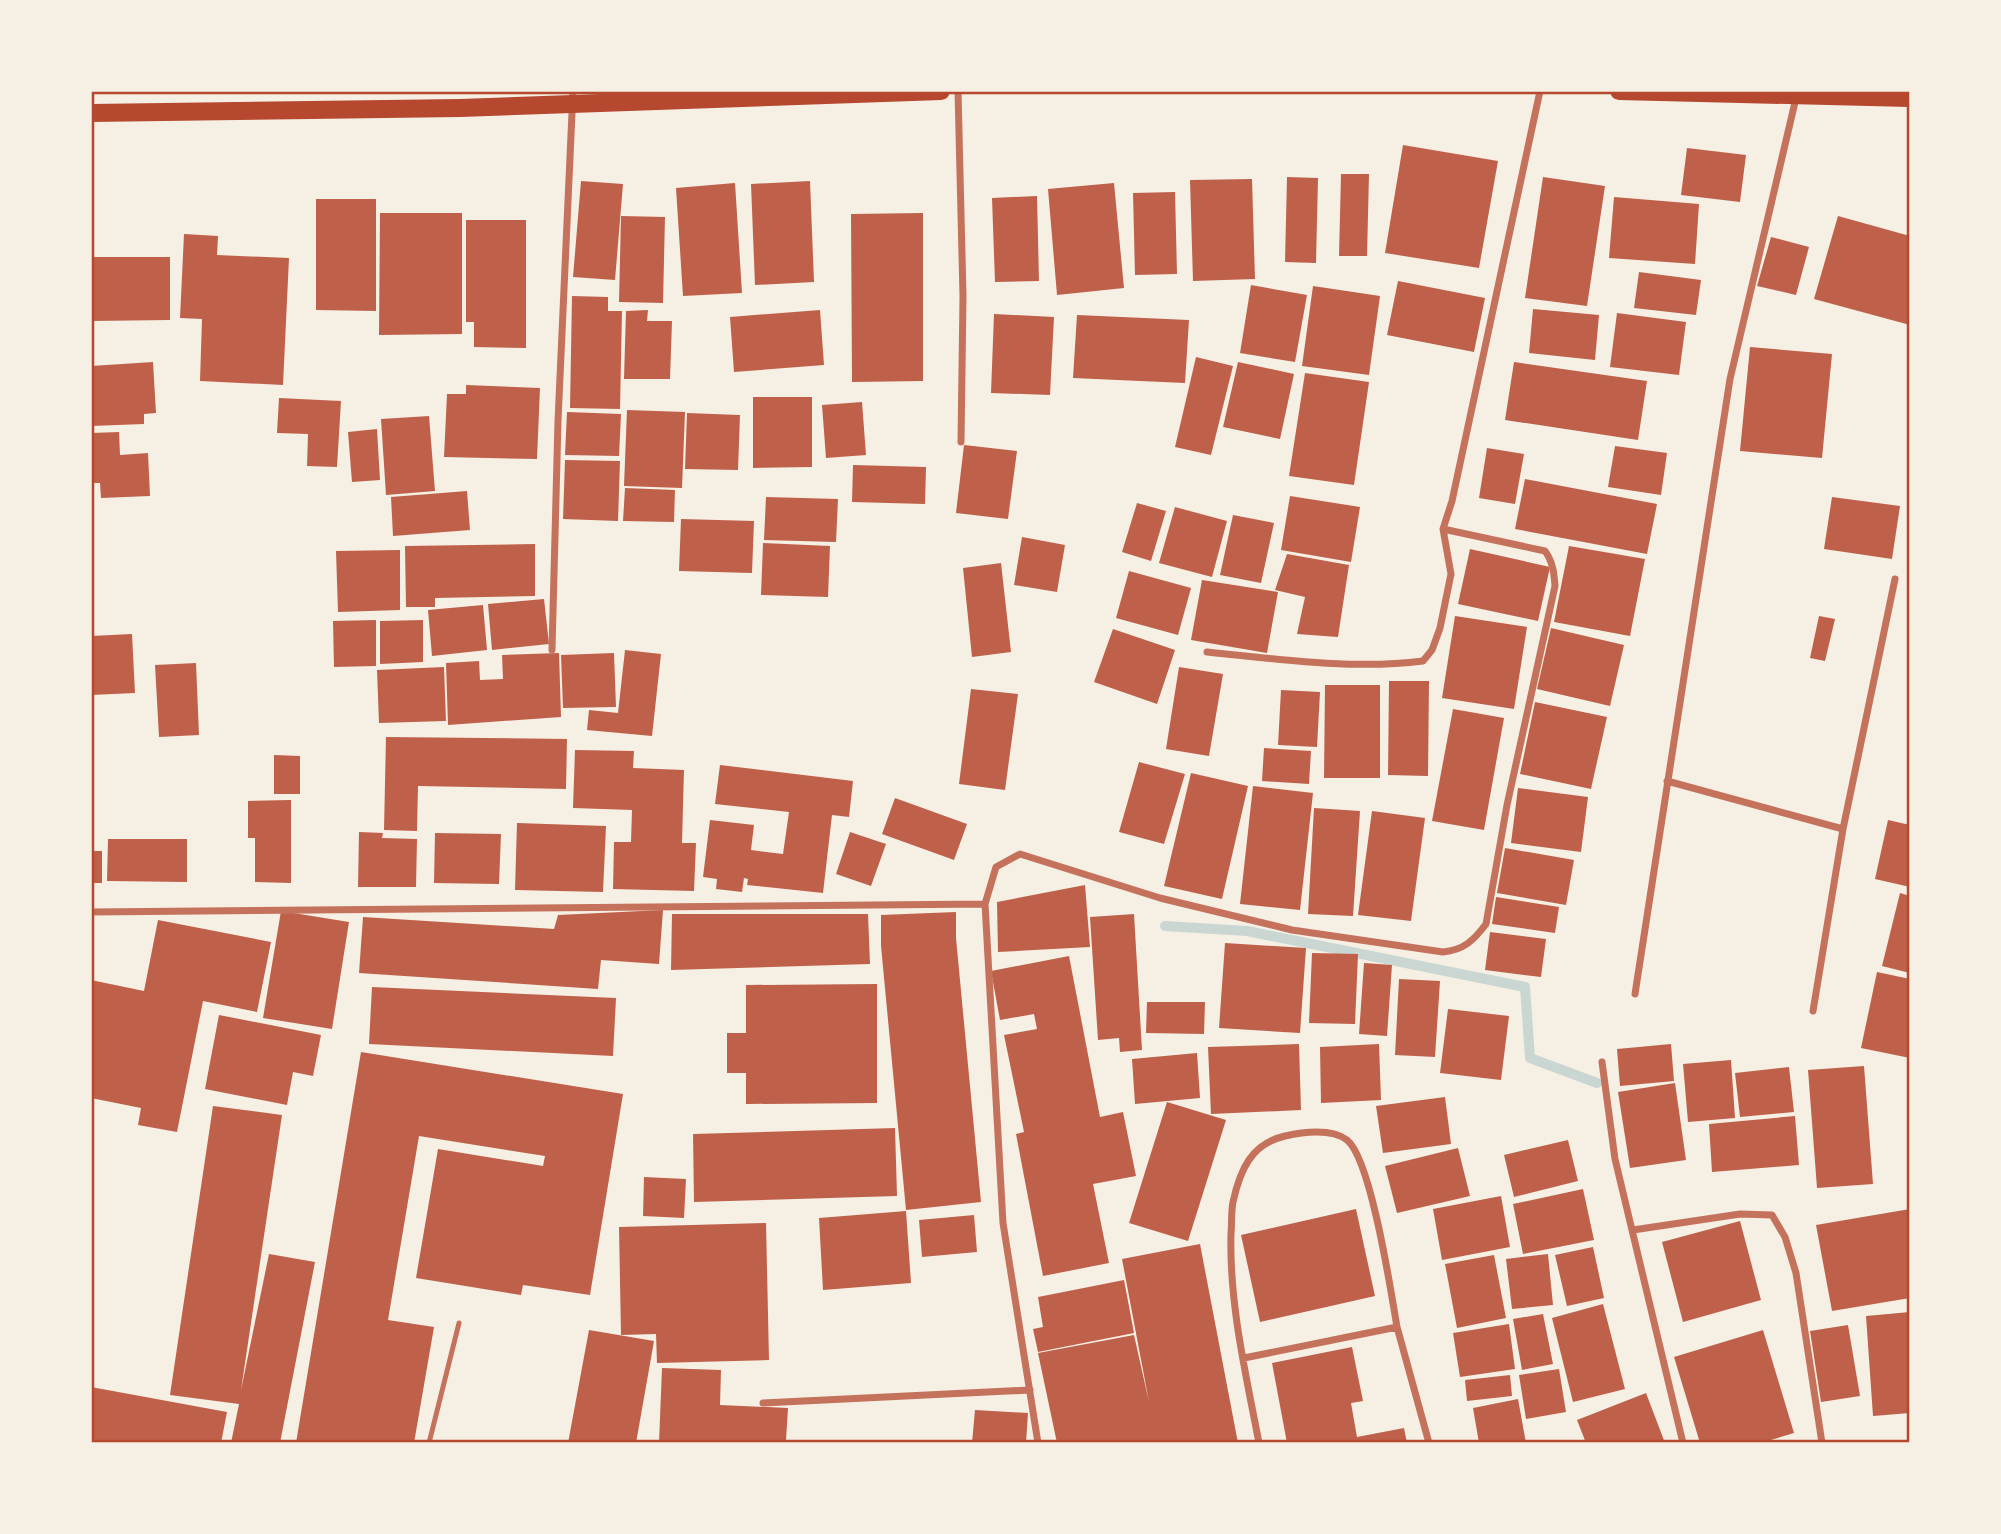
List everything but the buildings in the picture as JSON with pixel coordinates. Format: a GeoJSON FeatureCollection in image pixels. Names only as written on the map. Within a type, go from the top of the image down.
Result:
{"type":"FeatureCollection","features":[{"type":"Feature","properties":{"kind":"main road"},"geometry":{"type":"LineString","coordinates":[[91,113],[460,108],[573,98],[941,91]]}},
{"type":"Feature","properties":{"kind":"main road"},"geometry":{"type":"LineString","coordinates":[[1619,91],[1910,98]]}},
{"type":"Feature","properties":{"kind":"street"},"geometry":{"type":"LineString","coordinates":[[958,91],[963,296],[961,442]]}},
{"type":"Feature","properties":{"kind":"street"},"geometry":{"type":"LineString","coordinates":[[1207,652],[1388,666],[1423,661],[1432,650],[1440,628],[1451,574],[1443,529],[1452,502],[1540,91]]}},
{"type":"Feature","properties":{"kind":"street"},"geometry":{"type":"LineString","coordinates":[[1635,994],[1730,379],[1797,97]]}},
{"type":"Feature","properties":{"kind":"street"},"geometry":{"type":"LineString","coordinates":[[552,650],[558,421],[573,98]]}},
{"type":"Feature","properties":{"kind":"street"},"geometry":{"type":"LineString","coordinates":[[1038,1443],[1003,1223],[985,904],[996,867],[1020,854],[1160,898],[1292,930],[1443,952],[1459,950],[1476,938],[1486,923],[1507,804],[1555,586],[1554,572],[1545,551],[1443,529]]}},
{"type":"Feature","properties":{"kind":"street"},"geometry":{"type":"LineString","coordinates":[[1813,1011],[1843,829],[1895,579]]}},
{"type":"Feature","properties":{"kind":"street"},"geometry":{"type":"LineString","coordinates":[[1667,781],[1843,829]]}},
{"type":"Feature","properties":{"kind":"street"},"geometry":{"type":"LineString","coordinates":[[91,912],[985,904]]}},
{"type":"Feature","properties":{"kind":"street"},"geometry":{"type":"LineString","coordinates":[[1602,1062],[1615,1159],[1683,1443]]}},
{"type":"Feature","properties":{"kind":"street"},"geometry":{"type":"LineString","coordinates":[[1259,1443],[1230,1271],[1233,1203],[1252,1153],[1270,1140],[1297,1134],[1335,1134],[1347,1140],[1361,1159],[1383,1250],[1397,1327],[1429,1443]]}},
{"type":"Feature","properties":{"kind":"street"},"geometry":{"type":"LineString","coordinates":[[1633,1230],[1740,1214],[1772,1215],[1785,1237],[1796,1273],[1822,1443]]}},
{"type":"Feature","properties":{"kind":"street"},"geometry":{"type":"LineString","coordinates":[[1244,1358],[1397,1327]]}},
{"type":"Feature","properties":{"kind":"street"},"geometry":{"type":"LineString","coordinates":[[763,1403],[1030,1390]]}},
{"type":"Feature","properties":{"kind":"lane"},"geometry":{"type":"LineString","coordinates":[[429,1443],[459,1323]]}},
{"type":"Feature","properties":{"kind":"waterway"},"geometry":{"type":"LineString","coordinates":[[1165,926],[1247,931],[1525,987],[1530,1058],[1597,1083]]}}]}
